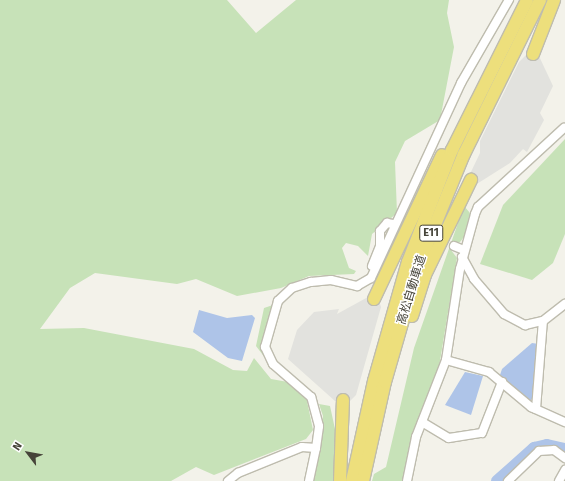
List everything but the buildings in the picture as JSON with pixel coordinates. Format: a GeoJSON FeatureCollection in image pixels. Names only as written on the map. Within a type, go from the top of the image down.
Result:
{"type":"FeatureCollection","features":[{"type":"Feature","properties":{"kind":"highway","name":"高松自動車道"},"geometry":{"type":"LineString","coordinates":[[352,481],[375,374],[408,262],[484,81],[527,0]]}},
{"type":"Feature","properties":{"kind":"highway","name":"高松自動車道"},"geometry":{"type":"LineString","coordinates":[[363,481],[385,382],[419,264],[440,207],[495,86],[540,0]]}},
{"type":"Feature","properties":{"kind":"highway"},"geometry":{"type":"LineString","coordinates":[[533,54],[554,0]]}},
{"type":"Feature","properties":{"kind":"highway"},"geometry":{"type":"LineString","coordinates":[[374,299],[461,115],[484,81]]}},
{"type":"Feature","properties":{"kind":"highway"},"geometry":{"type":"LineString","coordinates":[[385,382],[425,275],[471,180]]}},
{"type":"Feature","properties":{"kind":"highway"},"geometry":{"type":"LineString","coordinates":[[340,481],[343,400]]}},
{"type":"Feature","properties":{"kind":"street"},"geometry":{"type":"LineString","coordinates":[[310,481],[319,426],[311,397],[273,364],[265,347],[278,301],[292,288],[311,282],[331,280],[357,286],[366,282],[374,273],[460,83],[509,0]]}},
{"type":"Feature","properties":{"kind":"street"},"geometry":{"type":"LineString","coordinates":[[406,481],[422,422],[446,360],[463,253],[478,207],[564,128]]}},
{"type":"Feature","properties":{"kind":"street"},"geometry":{"type":"LineString","coordinates":[[366,282],[380,246],[380,231],[387,223],[393,224]]}},
{"type":"Feature","properties":{"kind":"street"},"geometry":{"type":"LineString","coordinates":[[454,246],[463,253],[474,279],[504,314],[525,325],[543,321],[565,304]]}},
{"type":"Feature","properties":{"kind":"street"},"geometry":{"type":"LineString","coordinates":[[553,312],[565,313]]}},
{"type":"Feature","properties":{"kind":"street"},"geometry":{"type":"LineString","coordinates":[[536,408],[543,321]]}},
{"type":"Feature","properties":{"kind":"street"},"geometry":{"type":"LineString","coordinates":[[446,360],[489,372],[536,408],[565,422]]}},
{"type":"Feature","properties":{"kind":"street"},"geometry":{"type":"LineString","coordinates":[[422,422],[449,438],[482,433],[502,382]]}},
{"type":"Feature","properties":{"kind":"street"},"geometry":{"type":"LineString","coordinates":[[228,481],[238,473],[296,448],[316,448]]}},
{"type":"Feature","properties":{"kind":"street"},"geometry":{"type":"LineString","coordinates":[[508,481],[540,451],[554,450],[565,458]]}},
{"type":"Feature","properties":{"kind":"street"},"geometry":{"type":"LineString","coordinates":[[559,481],[565,470]]}},
{"type":"Feature","properties":{"kind":"green space"},"geometry":{"type":"Polygon","coordinates":[[[0,0],[227,0],[256,33],[296,0],[449,0],[447,13],[454,47],[440,120],[405,141],[395,162],[397,213],[372,234],[368,256],[358,246],[346,243],[342,248],[349,268],[356,271],[354,274],[309,276],[281,288],[237,296],[196,279],[177,284],[95,273],[70,288],[40,329],[84,328],[194,349],[233,370],[247,371],[254,358],[271,379],[288,382],[306,396],[313,430],[306,439],[214,475],[196,467],[171,481],[0,481],[0,0]]]}},
{"type":"Feature","properties":{"kind":"green space"},"geometry":{"type":"Polygon","coordinates":[[[565,139],[565,234],[553,263],[532,280],[480,264],[503,205],[565,139]]]}},
{"type":"Feature","properties":{"kind":"green space"},"geometry":{"type":"Polygon","coordinates":[[[464,206],[470,213],[464,237],[460,242],[454,242],[451,250],[457,258],[439,367],[409,447],[403,481],[372,481],[374,474],[386,467],[414,348],[464,206]]]}},
{"type":"Feature","properties":{"kind":"green space"},"geometry":{"type":"Polygon","coordinates":[[[273,305],[263,346],[272,367],[256,346],[264,308],[273,305]]]}},
{"type":"Feature","properties":{"kind":"green space"},"geometry":{"type":"Polygon","coordinates":[[[319,404],[330,406],[335,429],[334,481],[313,481],[312,477],[323,416],[319,404]]]}},
{"type":"Feature","properties":{"kind":"shaded area"},"geometry":{"type":"Polygon","coordinates":[[[529,52],[538,54],[553,86],[540,113],[544,120],[527,152],[523,149],[510,163],[472,187],[469,176],[480,153],[480,141],[519,62],[529,52]]]}},
{"type":"Feature","properties":{"kind":"shaded area"},"geometry":{"type":"Polygon","coordinates":[[[368,297],[378,298],[381,307],[356,395],[350,401],[335,401],[288,359],[297,330],[314,312],[339,309],[337,314],[368,297]]]}},
{"type":"Feature","properties":{"kind":"water"},"geometry":{"type":"Polygon","coordinates":[[[199,310],[227,318],[252,315],[255,318],[242,361],[228,358],[193,332],[199,310]]]}},
{"type":"Feature","properties":{"kind":"water"},"geometry":{"type":"Polygon","coordinates":[[[532,343],[539,344],[534,395],[530,402],[500,375],[502,369],[532,343]]]}},
{"type":"Feature","properties":{"kind":"water"},"geometry":{"type":"Polygon","coordinates":[[[465,372],[483,376],[471,415],[445,405],[465,372]]]}},
{"type":"Feature","properties":{"kind":"waterway"},"geometry":{"type":"LineString","coordinates":[[497,481],[534,448],[547,445],[565,449]]}}]}
